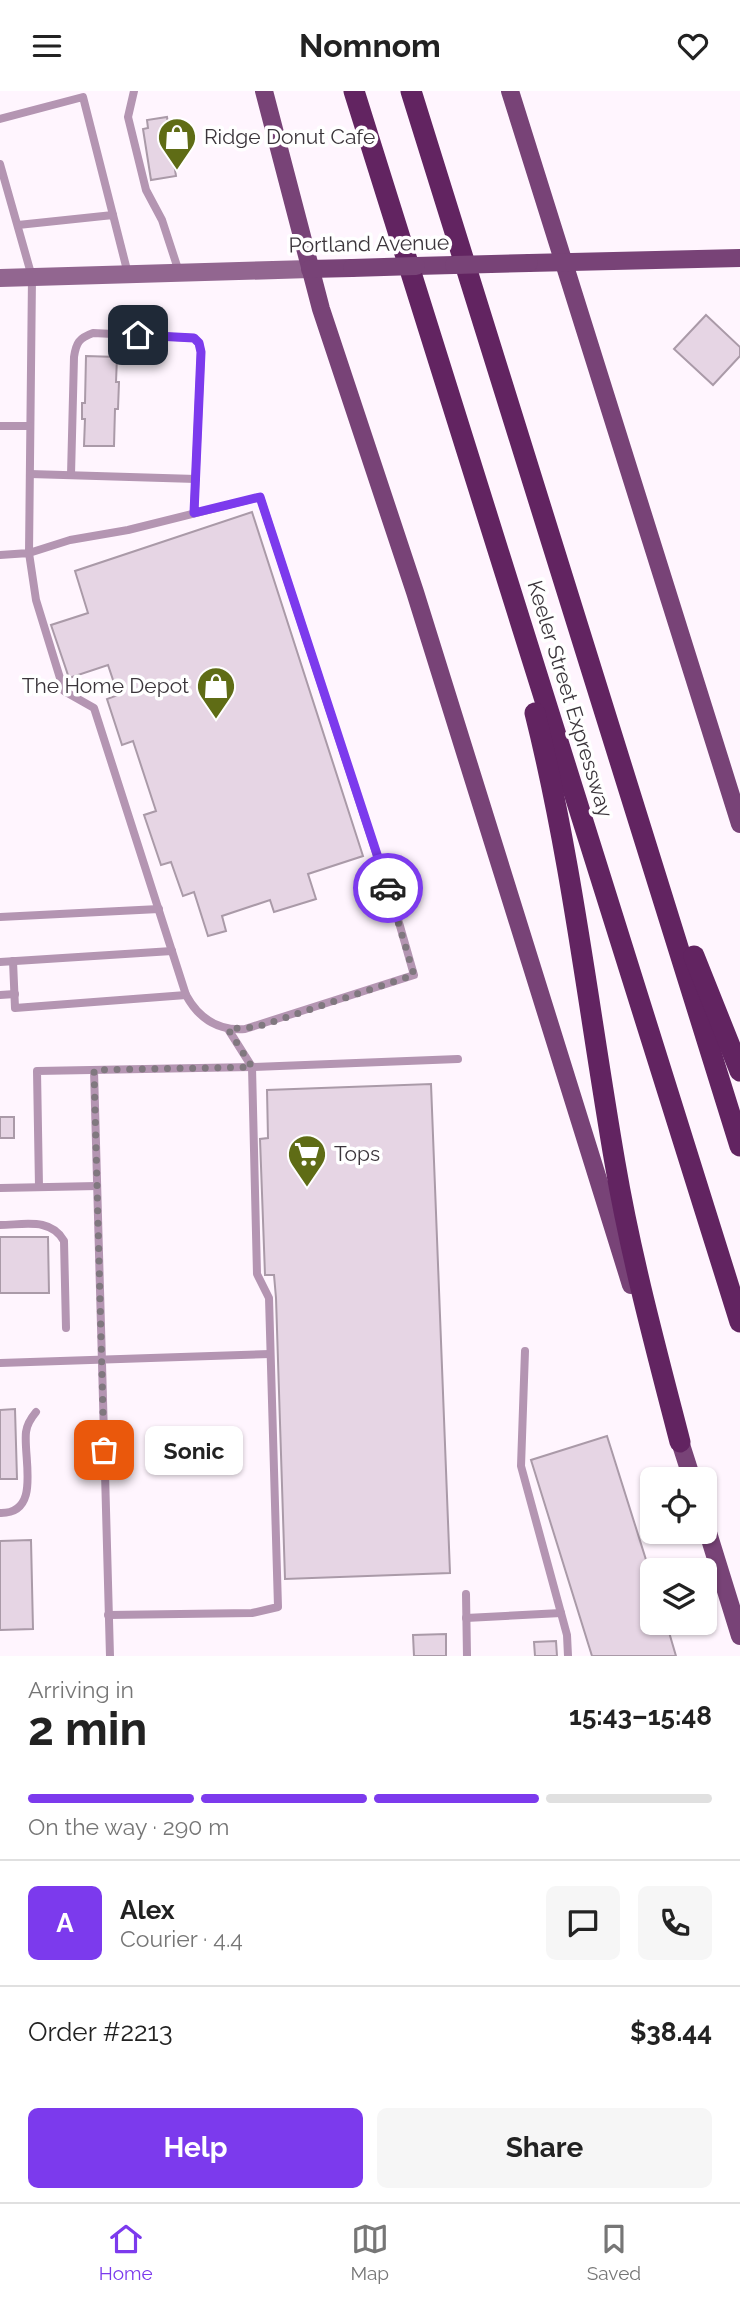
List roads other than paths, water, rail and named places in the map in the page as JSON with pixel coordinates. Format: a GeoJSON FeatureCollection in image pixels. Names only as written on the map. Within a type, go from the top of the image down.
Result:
{"type":"FeatureCollection","features":[{"type":"Feature","properties":{"kind":"highway","name":"Keeler Street Expressway"},"geometry":{"type":"LineString","coordinates":[[354,91],[740,1322]]}},
{"type":"Feature","properties":{"kind":"highway","name":"Keeler Street Expressway"},"geometry":{"type":"LineString","coordinates":[[411,91],[740,1146]]}},
{"type":"Feature","properties":{"kind":"highway"},"geometry":{"type":"LineString","coordinates":[[482,501],[558,814],[621,1194],[680,1442]]}},
{"type":"Feature","properties":{"kind":"highway"},"geometry":{"type":"LineString","coordinates":[[593,674],[694,955],[740,1071]]}},
{"type":"Feature","properties":{"kind":"main road"},"geometry":{"type":"LineString","coordinates":[[264,91],[330,337],[419,605],[688,1467]]}},
{"type":"Feature","properties":{"kind":"main road"},"geometry":{"type":"LineString","coordinates":[[510,91],[740,824]]}},
{"type":"Feature","properties":{"kind":"main road","name":"Portland Avenue"},"geometry":{"type":"LineString","coordinates":[[0,278],[740,258]]}},
{"type":"Feature","properties":{"kind":"main road"},"geometry":{"type":"LineString","coordinates":[[712,1544],[740,1636]]}},
{"type":"Feature","properties":{"kind":"lane"},"geometry":{"type":"LineString","coordinates":[[134,91],[128,117],[146,190],[162,220],[179,272]]}},
{"type":"Feature","properties":{"kind":"lane"},"geometry":{"type":"LineString","coordinates":[[0,119],[86,94],[128,274]]}},
{"type":"Feature","properties":{"kind":"lane"},"geometry":{"type":"LineString","coordinates":[[0,164],[32,277],[29,553],[36,600],[64,691],[94,708],[186,995],[198,1013],[209,1023],[228,1029],[257,1027],[414,975],[260,497],[128,530],[70,540],[29,553],[0,555]]}},
{"type":"Feature","properties":{"kind":"lane"},"geometry":{"type":"LineString","coordinates":[[18,225],[113,215]]}},
{"type":"Feature","properties":{"kind":"lane"},"geometry":{"type":"LineString","coordinates":[[71,475],[74,357],[76,345],[83,337],[93,333],[194,338],[199,343],[201,352],[194,513]]}},
{"type":"Feature","properties":{"kind":"lane"},"geometry":{"type":"LineString","coordinates":[[0,426],[30,426]]}},
{"type":"Feature","properties":{"kind":"lane"},"geometry":{"type":"LineString","coordinates":[[30,474],[196,478]]}},
{"type":"Feature","properties":{"kind":"lane"},"geometry":{"type":"LineString","coordinates":[[0,918],[159,909]]}},
{"type":"Feature","properties":{"kind":"lane"},"geometry":{"type":"LineString","coordinates":[[0,962],[172,951]]}},
{"type":"Feature","properties":{"kind":"lane"},"geometry":{"type":"LineString","coordinates":[[13,961],[15,1008],[186,995]]}},
{"type":"Feature","properties":{"kind":"lane"},"geometry":{"type":"LineString","coordinates":[[0,995],[15,994]]}},
{"type":"Feature","properties":{"kind":"lane"},"geometry":{"type":"LineString","coordinates":[[108,1615],[252,1613],[278,1607],[269,1298],[257,1274],[252,1067],[228,1029]]}},
{"type":"Feature","properties":{"kind":"lane"},"geometry":{"type":"LineString","coordinates":[[39,1187],[37,1071],[252,1067],[458,1059]]}},
{"type":"Feature","properties":{"kind":"lane"},"geometry":{"type":"LineString","coordinates":[[94,1070],[110,1656]]}},
{"type":"Feature","properties":{"kind":"lane"},"geometry":{"type":"LineString","coordinates":[[0,1188],[97,1186]]}},
{"type":"Feature","properties":{"kind":"lane"},"geometry":{"type":"LineString","coordinates":[[0,1225],[40,1224],[51,1226],[60,1233],[64,1241],[66,1328]]}},
{"type":"Feature","properties":{"kind":"lane"},"geometry":{"type":"LineString","coordinates":[[525,1351],[521,1466],[567,1635],[568,1656]]}},
{"type":"Feature","properties":{"kind":"lane"},"geometry":{"type":"LineString","coordinates":[[0,1363],[270,1354]]}},
{"type":"Feature","properties":{"kind":"lane"},"geometry":{"type":"LineString","coordinates":[[0,1513],[10,1513],[21,1506],[27,1496],[26,1429],[36,1412]]}},
{"type":"Feature","properties":{"kind":"lane"},"geometry":{"type":"LineString","coordinates":[[466,1594],[467,1656]]}},
{"type":"Feature","properties":{"kind":"lane"},"geometry":{"type":"LineString","coordinates":[[466,1618],[561,1613]]}},
{"type":"Feature","properties":{"kind":"place","name":"Ridge Donut Cafe"},"geometry":{"type":"Point","coordinates":[177,171]}},
{"type":"Feature","properties":{"kind":"place","name":"The Home Depot"},"geometry":{"type":"Point","coordinates":[216,720]}},
{"type":"Feature","properties":{"kind":"place","name":"Tops"},"geometry":{"type":"Point","coordinates":[307,1188]}},
{"type":"Feature","properties":{"kind":"place","name":"Sonic"},"geometry":{"type":"Point","coordinates":[104,1450]}}]}
